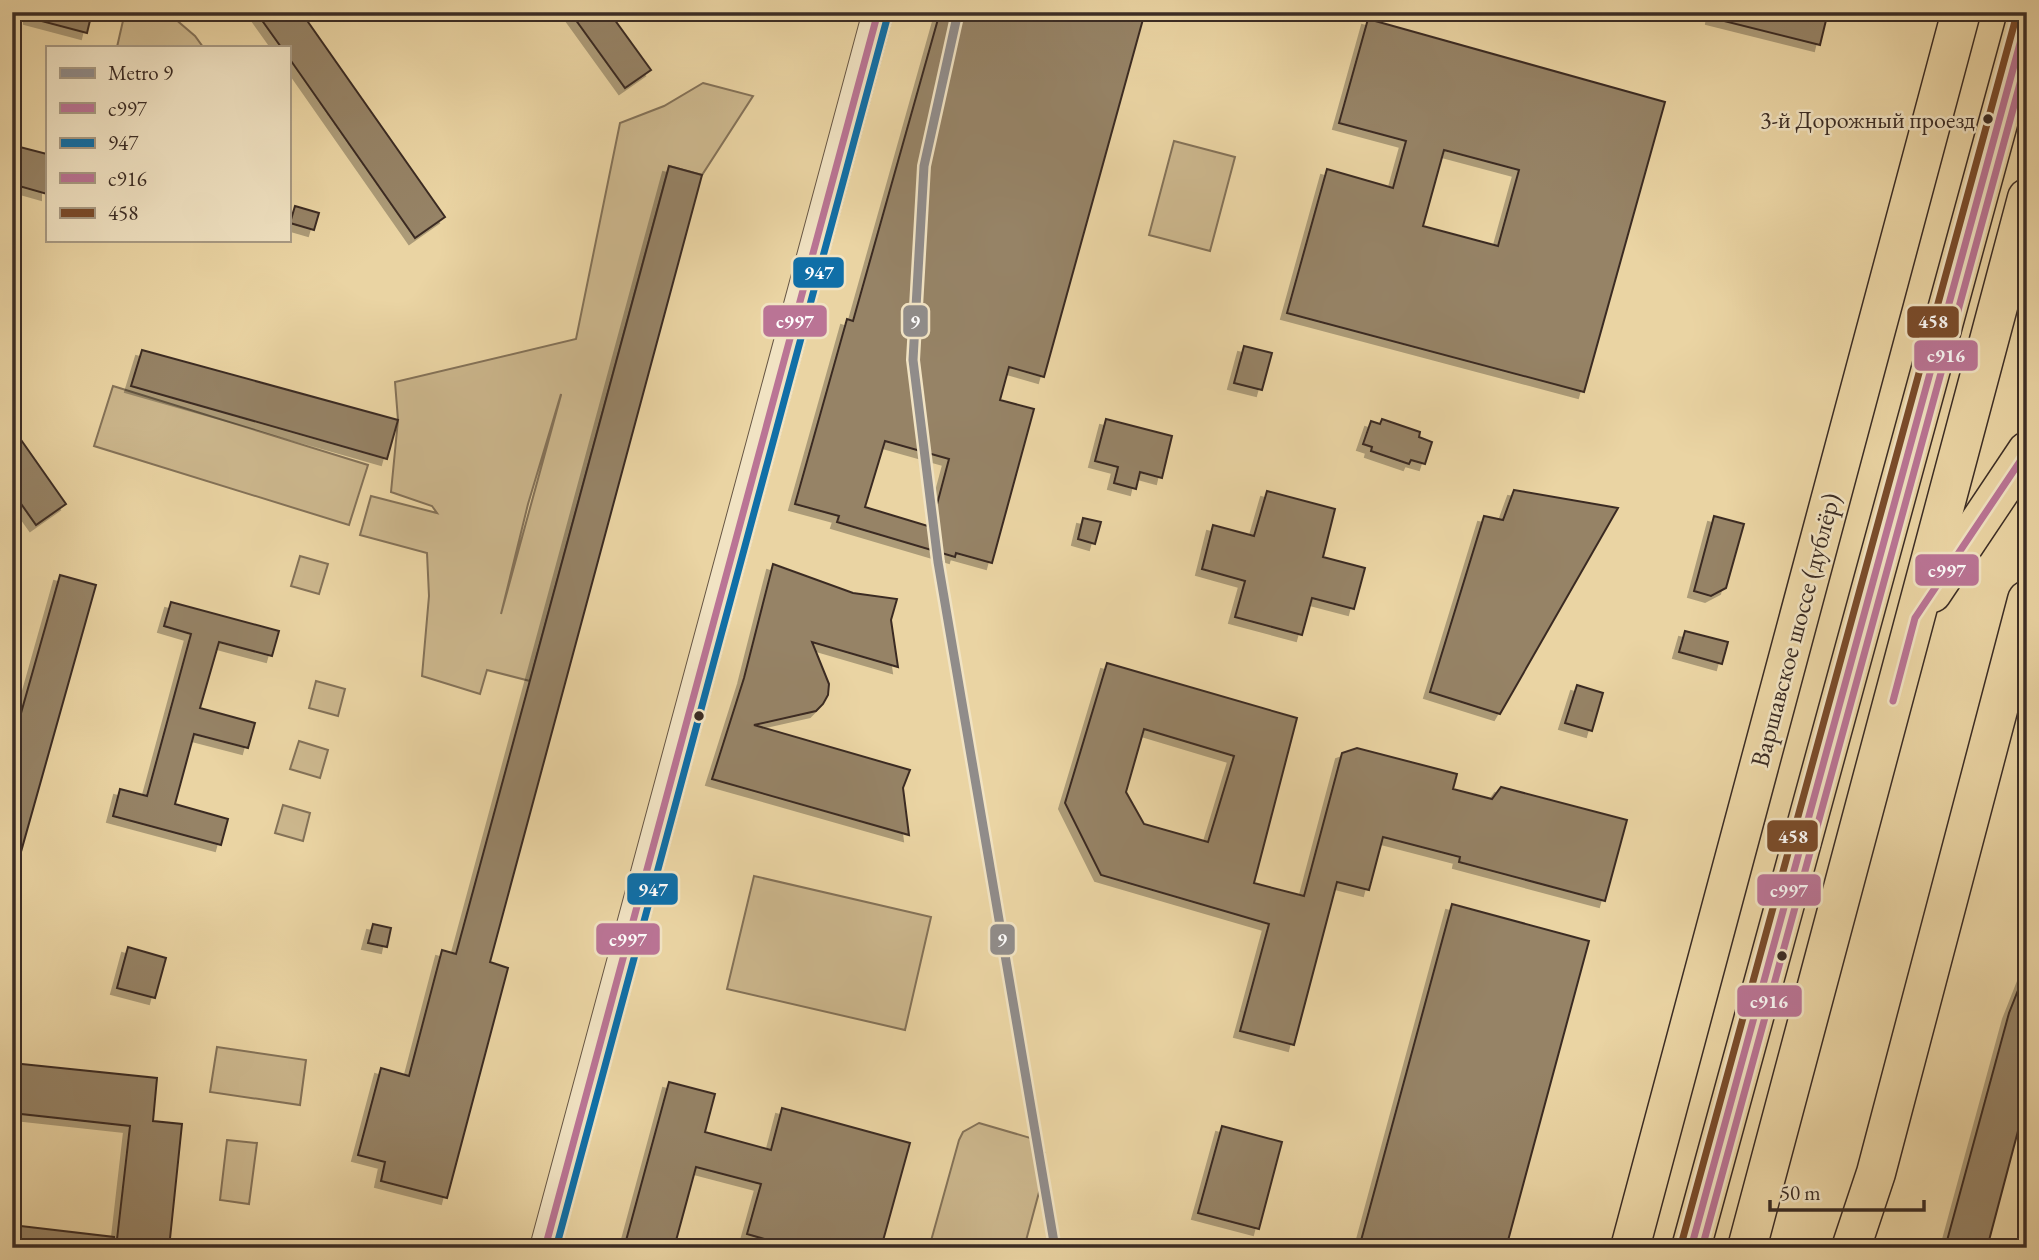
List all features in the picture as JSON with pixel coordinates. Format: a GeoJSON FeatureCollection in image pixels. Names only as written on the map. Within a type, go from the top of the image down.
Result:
{"type":"FeatureCollection","features":[{"type":"Feature","properties":{"kind":"main road","name":"Варшавское шоссе (дублёр)"},"geometry":{"type":"LineString","coordinates":[[1630,1248],[1961,12]]}},
{"type":"Feature","properties":{"kind":"main road"},"geometry":{"type":"LineString","coordinates":[[1691,1248],[2027,17]]}},
{"type":"Feature","properties":{"kind":"main road"},"geometry":{"type":"LineString","coordinates":[[1747,1248],[2027,198]]}},
{"type":"Feature","properties":{"kind":"main road"},"geometry":{"type":"LineString","coordinates":[[1915,618],[2027,451]]}},
{"type":"Feature","properties":{"kind":"main road"},"geometry":{"type":"LineString","coordinates":[[1851,1248],[1876,1173],[2027,600]]}},
{"type":"Feature","properties":{"kind":"street"},"geometry":{"type":"LineString","coordinates":[[545,1248],[878,12]]}},
{"type":"Feature","properties":{"kind":"shaded area"},"geometry":{"type":"Polygon","coordinates":[[[125,12],[167,12],[195,36],[202,46],[117,46],[125,12]]]}},
{"type":"Feature","properties":{"kind":"shaded area"},"geometry":{"type":"Polygon","coordinates":[[[703,83],[753,96],[702,175],[669,166],[530,681],[487,670],[480,694],[422,676],[429,596],[427,553],[360,535],[371,496],[437,513],[432,506],[391,492],[398,420],[395,382],[576,339],[620,123],[664,106],[703,83]],[[561,394],[528,504],[501,614],[561,394]]]}},
{"type":"Feature","properties":{"kind":"shaded area"},"geometry":{"type":"Polygon","coordinates":[[[1174,141],[1235,157],[1210,251],[1149,235],[1174,141]]]}},
{"type":"Feature","properties":{"kind":"shaded area"},"geometry":{"type":"Polygon","coordinates":[[[113,386],[368,465],[349,525],[94,446],[113,386]]]}},
{"type":"Feature","properties":{"kind":"shaded area"},"geometry":{"type":"Polygon","coordinates":[[[300,556],[328,564],[319,594],[291,586],[300,556]]]}},
{"type":"Feature","properties":{"kind":"shaded area"},"geometry":{"type":"Polygon","coordinates":[[[316,681],[345,689],[338,716],[309,708],[316,681]]]}},
{"type":"Feature","properties":{"kind":"shaded area"},"geometry":{"type":"Polygon","coordinates":[[[299,741],[328,750],[320,778],[290,769],[299,741]]]}},
{"type":"Feature","properties":{"kind":"shaded area"},"geometry":{"type":"Polygon","coordinates":[[[283,805],[310,813],[303,841],[275,833],[283,805]]]}},
{"type":"Feature","properties":{"kind":"shaded area"},"geometry":{"type":"Polygon","coordinates":[[[754,876],[931,917],[905,1030],[727,989],[754,876]]]}},
{"type":"Feature","properties":{"kind":"shaded area"},"geometry":{"type":"Polygon","coordinates":[[[217,1047],[306,1060],[300,1105],[210,1092],[217,1047]]]}},
{"type":"Feature","properties":{"kind":"shaded area"},"geometry":{"type":"Polygon","coordinates":[[[979,1123],[1034,1139],[1045,1153],[1045,1170],[1024,1248],[929,1248],[959,1140],[963,1132],[979,1123]]]}},
{"type":"Feature","properties":{"kind":"shaded area"},"geometry":{"type":"Polygon","coordinates":[[[227,1140],[257,1143],[249,1204],[220,1200],[227,1140]]]}},
{"type":"Feature","properties":{"kind":"building"},"geometry":{"type":"Polygon","coordinates":[[[30,12],[92,12],[87,33],[30,18],[30,12]]]}},
{"type":"Feature","properties":{"kind":"building"},"geometry":{"type":"Polygon","coordinates":[[[256,12],[301,12],[445,217],[415,238],[290,59],[290,46],[280,46],[256,12]]]}},
{"type":"Feature","properties":{"kind":"building"},"geometry":{"type":"Polygon","coordinates":[[[570,12],[609,12],[651,70],[625,88],[570,12]]]}},
{"type":"Feature","properties":{"kind":"building"},"geometry":{"type":"Polygon","coordinates":[[[940,12],[1145,12],[1044,377],[1009,367],[1000,400],[1034,409],[992,563],[956,553],[955,557],[837,522],[839,516],[795,504],[847,319],[853,321],[940,12]],[[885,441],[865,507],[931,527],[949,459],[885,441]]]}},
{"type":"Feature","properties":{"kind":"building"},"geometry":{"type":"Polygon","coordinates":[[[1713,12],[1828,12],[1820,45],[1712,18],[1713,12]]]}},
{"type":"Feature","properties":{"kind":"building"},"geometry":{"type":"Polygon","coordinates":[[[1368,19],[1665,102],[1584,392],[1287,313],[1327,169],[1393,188],[1406,141],[1339,123],[1368,19]],[[1444,150],[1423,226],[1498,246],[1519,170],[1444,150]]]}},
{"type":"Feature","properties":{"kind":"building"},"geometry":{"type":"Polygon","coordinates":[[[12,145],[46,154],[46,194],[12,184],[12,145]]]}},
{"type":"Feature","properties":{"kind":"building"},"geometry":{"type":"Polygon","coordinates":[[[669,166],[702,175],[490,962],[508,968],[447,1198],[381,1181],[385,1162],[358,1155],[381,1068],[409,1076],[442,950],[456,954],[669,166]]]}},
{"type":"Feature","properties":{"kind":"building"},"geometry":{"type":"Polygon","coordinates":[[[295,206],[319,213],[314,230],[290,223],[295,206]]]}},
{"type":"Feature","properties":{"kind":"building"},"geometry":{"type":"Polygon","coordinates":[[[1244,346],[1272,353],[1262,390],[1234,383],[1244,346]]]}},
{"type":"Feature","properties":{"kind":"building"},"geometry":{"type":"Polygon","coordinates":[[[142,350],[398,420],[387,459],[131,386],[142,350]]]}},
{"type":"Feature","properties":{"kind":"building"},"geometry":{"type":"Polygon","coordinates":[[[1106,419],[1172,436],[1162,478],[1140,472],[1136,489],[1114,483],[1118,467],[1095,461],[1106,419]]]}},
{"type":"Feature","properties":{"kind":"building"},"geometry":{"type":"Polygon","coordinates":[[[1382,419],[1420,432],[1419,437],[1432,442],[1425,464],[1411,460],[1409,464],[1371,451],[1372,447],[1363,444],[1371,421],[1380,424],[1382,419]]]}},
{"type":"Feature","properties":{"kind":"building"},"geometry":{"type":"Polygon","coordinates":[[[12,427],[66,504],[36,525],[12,491],[12,427]]]}},
{"type":"Feature","properties":{"kind":"building"},"geometry":{"type":"Polygon","coordinates":[[[1514,490],[1618,508],[1500,714],[1430,692],[1484,516],[1503,520],[1514,490]]]}},
{"type":"Feature","properties":{"kind":"building"},"geometry":{"type":"Polygon","coordinates":[[[1267,491],[1335,509],[1323,557],[1365,568],[1354,609],[1312,598],[1302,635],[1235,617],[1245,581],[1202,569],[1213,525],[1254,536],[1267,491]]]}},
{"type":"Feature","properties":{"kind":"building"},"geometry":{"type":"Polygon","coordinates":[[[1714,516],[1744,524],[1726,588],[1711,596],[1694,591],[1714,516]]]}},
{"type":"Feature","properties":{"kind":"building"},"geometry":{"type":"Polygon","coordinates":[[[1083,518],[1101,522],[1095,544],[1078,539],[1083,518]]]}},
{"type":"Feature","properties":{"kind":"building"},"geometry":{"type":"Polygon","coordinates":[[[773,564],[853,593],[897,599],[891,620],[898,667],[812,642],[829,684],[828,695],[823,704],[816,711],[754,725],[910,770],[903,788],[909,835],[712,779],[744,678],[773,564]]]}},
{"type":"Feature","properties":{"kind":"building"},"geometry":{"type":"Polygon","coordinates":[[[60,575],[96,585],[17,866],[12,865],[12,745],[60,575]]]}},
{"type":"Feature","properties":{"kind":"building"},"geometry":{"type":"Polygon","coordinates":[[[171,602],[279,631],[272,656],[219,642],[200,708],[255,723],[248,748],[194,734],[175,804],[228,819],[221,845],[113,816],[120,789],[147,796],[191,634],[164,626],[171,602]]]}},
{"type":"Feature","properties":{"kind":"building"},"geometry":{"type":"Polygon","coordinates":[[[1685,631],[1728,642],[1722,664],[1679,652],[1685,631]]]}},
{"type":"Feature","properties":{"kind":"building"},"geometry":{"type":"Polygon","coordinates":[[[1107,663],[1297,718],[1254,883],[1304,896],[1342,753],[1357,748],[1457,774],[1453,789],[1492,799],[1501,787],[1627,820],[1605,901],[1459,862],[1460,857],[1383,837],[1369,890],[1337,882],[1294,1045],[1240,1031],[1269,924],[1101,875],[1065,803],[1107,663]],[[1144,729],[1126,792],[1144,824],[1208,842],[1234,756],[1144,729]]]}},
{"type":"Feature","properties":{"kind":"building"},"geometry":{"type":"Polygon","coordinates":[[[1577,685],[1603,693],[1592,731],[1565,723],[1577,685]]]}},
{"type":"Feature","properties":{"kind":"building"},"geometry":{"type":"Polygon","coordinates":[[[1452,904],[1589,941],[1506,1248],[1359,1248],[1452,904]]]}},
{"type":"Feature","properties":{"kind":"building"},"geometry":{"type":"Polygon","coordinates":[[[373,924],[391,928],[387,947],[368,943],[373,924]]]}},
{"type":"Feature","properties":{"kind":"building"},"geometry":{"type":"Polygon","coordinates":[[[128,947],[166,958],[155,998],[117,988],[128,947]]]}},
{"type":"Feature","properties":{"kind":"building"},"geometry":{"type":"Polygon","coordinates":[[[2026,970],[2027,1097],[1987,1248],[1945,1248],[2009,1013],[2026,970]]]}},
{"type":"Feature","properties":{"kind":"building"},"geometry":{"type":"Polygon","coordinates":[[[12,1063],[157,1078],[153,1121],[182,1124],[169,1248],[116,1248],[130,1126],[12,1113],[12,1063]]]}},
{"type":"Feature","properties":{"kind":"building"},"geometry":{"type":"Polygon","coordinates":[[[669,1082],[715,1094],[705,1132],[771,1150],[782,1108],[910,1143],[881,1248],[796,1248],[747,1234],[761,1184],[696,1167],[674,1248],[624,1248],[669,1082]]]}},
{"type":"Feature","properties":{"kind":"building"},"geometry":{"type":"Polygon","coordinates":[[[1222,1126],[1282,1142],[1259,1229],[1198,1213],[1222,1126]]]}},
{"type":"Feature","properties":{"kind":"building"},"geometry":{"type":"Polygon","coordinates":[[[12,1225],[114,1237],[114,1248],[12,1248],[12,1225]]]}},
{"type":"Feature","properties":{"kind":"metro line","name":"9"},"geometry":{"type":"LineString","coordinates":[[958,12],[924,166],[913,360],[938,562],[1055,1248]]}},
{"type":"Feature","properties":{"kind":"transit line","name":"с997"},"geometry":{"type":"LineString","coordinates":[[545,1248],[878,12]]}},
{"type":"Feature","properties":{"kind":"transit line","name":"458"},"geometry":{"type":"LineString","coordinates":[[1681,1245],[2017,14]]}},
{"type":"Feature","properties":{"kind":"transit line","name":"947"},"geometry":{"type":"LineString","coordinates":[[556,1248],[888,15]]}},
{"type":"Feature","properties":{"kind":"transit line","name":"с997"},"geometry":{"type":"LineString","coordinates":[[1691,1248],[2027,18]]}},
{"type":"Feature","properties":{"kind":"transit line","name":"с916"},"geometry":{"type":"LineString","coordinates":[[1702,1248],[2027,58]]}},
{"type":"Feature","properties":{"kind":"transit line","name":"с997"},"geometry":{"type":"LineString","coordinates":[[1893,701],[1915,618],[2027,451]]}},
{"type":"Feature","properties":{"kind":"place","name":"3-й Дорожный проезд"},"geometry":{"type":"Point","coordinates":[1988,119]}}]}
